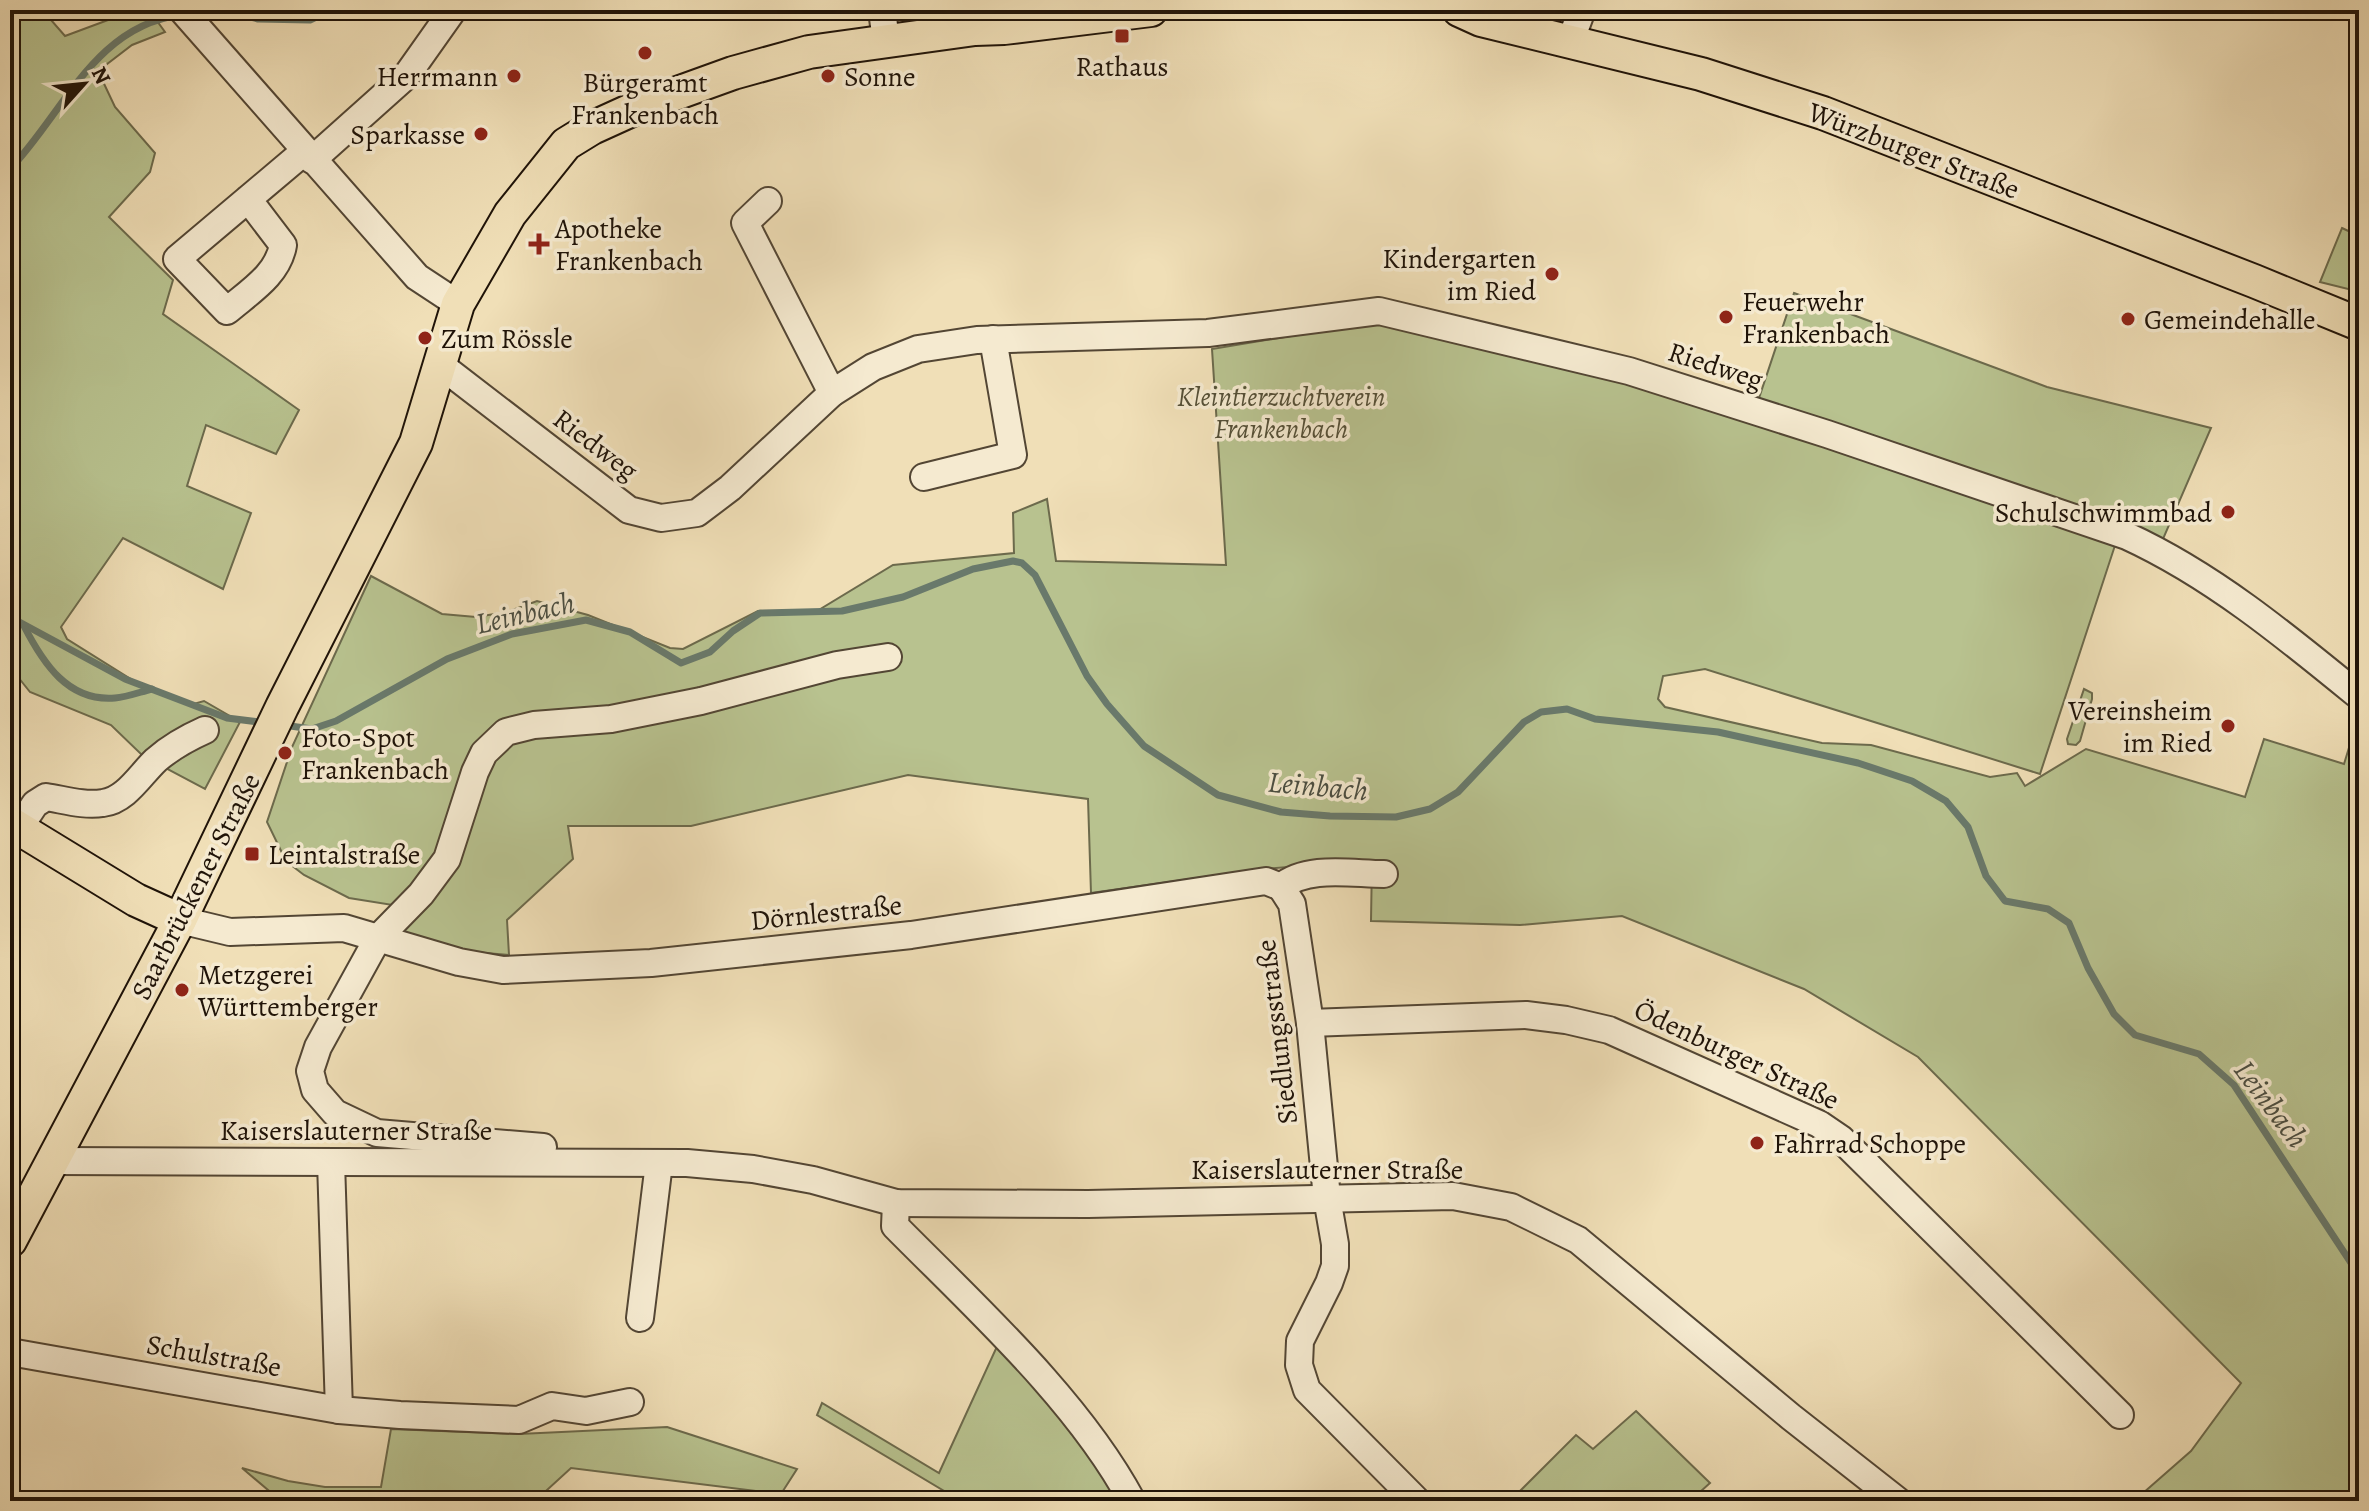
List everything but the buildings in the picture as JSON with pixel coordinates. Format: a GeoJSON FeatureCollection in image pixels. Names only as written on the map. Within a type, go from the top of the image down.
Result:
{"type":"FeatureCollection","features":[{"type":"Feature","properties":{"kind":"main road","name":"Saarbrückener Straße"},"geometry":{"type":"LineString","coordinates":[[10,1241],[19,1200],[53,1161],[180,920],[282,707],[416,443],[458,304],[510,214],[566,144],[636,108],[733,73],[809,52],[884,25],[978,20],[1004,28],[1151,10]]}},
{"type":"Feature","properties":{"kind":"main road","name":"Würzburger Straße"},"geometry":{"type":"LineString","coordinates":[[1459,10],[1481,20],[1701,74],[1823,113],[2359,324]]}},
{"type":"Feature","properties":{"kind":"main road"},"geometry":{"type":"LineString","coordinates":[[14,826],[136,900],[180,920]]}},
{"type":"Feature","properties":{"kind":"street"},"geometry":{"type":"LineString","coordinates":[[182,10],[417,277],[458,304]]}},
{"type":"Feature","properties":{"kind":"street"},"geometry":{"type":"LineString","coordinates":[[248,199],[309,155],[407,75],[453,10]]}},
{"type":"Feature","properties":{"kind":"street"},"geometry":{"type":"LineString","coordinates":[[1570,42],[1582,10]]}},
{"type":"Feature","properties":{"kind":"street"},"geometry":{"type":"LineString","coordinates":[[768,201],[745,223],[832,393]]}},
{"type":"Feature","properties":{"kind":"street","name":"Riedweg"},"geometry":{"type":"LineString","coordinates":[[439,364],[629,510],[661,518],[697,513],[832,393],[873,367],[918,349],[993,339],[1208,333],[1379,311],[1629,371],[1827,434],[2127,536],[2149,546],[2273,626],[2359,696]]}},
{"type":"Feature","properties":{"kind":"street"},"geometry":{"type":"LineString","coordinates":[[924,477],[1013,455],[993,339]]}},
{"type":"Feature","properties":{"kind":"street"},"geometry":{"type":"LineString","coordinates":[[579,1161],[553,1147],[377,1133],[335,1113],[315,1090],[310,1071],[318,1047],[378,938],[421,894],[447,859],[484,753],[506,732],[534,725],[611,719],[701,701],[837,665],[888,657]]}},
{"type":"Feature","properties":{"kind":"street"},"geometry":{"type":"LineString","coordinates":[[14,826],[46,797],[85,804],[106,803],[123,795],[157,759],[183,740],[205,730]]}},
{"type":"Feature","properties":{"kind":"street"},"geometry":{"type":"LineString","coordinates":[[1281,887],[1289,880],[1306,874],[1384,874]]}},
{"type":"Feature","properties":{"kind":"street","name":"Dörnlestraße"},"geometry":{"type":"LineString","coordinates":[[180,920],[230,932],[344,928],[459,962],[503,970],[651,963],[911,935],[1266,881],[1281,887]]}},
{"type":"Feature","properties":{"kind":"street","name":"Siedlungsstraße"},"geometry":{"type":"LineString","coordinates":[[1281,887],[1292,904],[1310,1023],[1327,1198],[1335,1244],[1335,1266],[1300,1341],[1299,1365],[1307,1390],[1417,1501]]}},
{"type":"Feature","properties":{"kind":"street","name":"Ödenburger Straße"},"geometry":{"type":"LineString","coordinates":[[1310,1023],[1526,1015],[1566,1020],[1609,1030],[1819,1124],[1841,1139],[2120,1415]]}},
{"type":"Feature","properties":{"kind":"street","name":"Kaiserslauterner Straße"},"geometry":{"type":"LineString","coordinates":[[53,1161],[687,1163],[753,1169],[813,1180],[896,1203],[1088,1204],[1453,1196],[1511,1207],[1578,1240],[1791,1417],[1898,1501]]}},
{"type":"Feature","properties":{"kind":"street"},"geometry":{"type":"LineString","coordinates":[[331,1162],[339,1410]]}},
{"type":"Feature","properties":{"kind":"street"},"geometry":{"type":"LineString","coordinates":[[640,1318],[659,1163]]}},
{"type":"Feature","properties":{"kind":"street"},"geometry":{"type":"LineString","coordinates":[[896,1203],[895,1226],[1070,1410],[1099,1448],[1132,1501]]}},
{"type":"Feature","properties":{"kind":"street","name":"Schulstraße"},"geometry":{"type":"LineString","coordinates":[[10,1352],[339,1410],[408,1416],[519,1420],[552,1406],[586,1411],[630,1402]]}},
{"type":"Feature","properties":{"kind":"green space"},"geometry":{"type":"Polygon","coordinates":[[[10,10],[24,10],[30,15],[45,13],[65,36],[108,20],[149,10],[165,32],[132,45],[98,71],[115,107],[155,153],[150,172],[109,217],[173,280],[163,314],[299,410],[276,454],[206,425],[187,486],[251,513],[223,589],[123,538],[61,627],[67,639],[142,686],[190,705],[204,701],[240,722],[205,789],[143,756],[111,725],[30,692],[10,667],[10,10]]]}},
{"type":"Feature","properties":{"kind":"green space"},"geometry":{"type":"Polygon","coordinates":[[[2342,228],[2359,236],[2359,289],[2356,291],[2320,282],[2342,228]]]}},
{"type":"Feature","properties":{"kind":"green space","name":"Kleintierzuchtverein Frankenbach"},"geometry":{"type":"Polygon","coordinates":[[[1794,293],[2047,387],[2211,428],[2163,539],[2123,521],[2040,774],[1705,669],[1663,676],[1658,699],[1665,707],[1822,743],[1871,745],[1990,777],[2017,773],[2025,786],[2086,749],[2245,797],[2264,739],[2344,764],[2359,715],[2359,1501],[2134,1501],[2191,1451],[2241,1383],[1918,1057],[1804,989],[1622,916],[1520,925],[1371,921],[1372,860],[1253,870],[1091,893],[1088,799],[908,775],[691,826],[568,826],[573,859],[507,920],[509,955],[474,952],[388,929],[393,905],[349,898],[304,875],[286,861],[267,822],[292,747],[371,576],[442,614],[476,617],[507,612],[537,601],[588,615],[670,648],[683,649],[758,611],[817,611],[893,565],[1014,553],[1013,513],[1047,499],[1056,561],[1226,565],[1212,349],[1375,322],[1627,380],[1753,416],[1794,293]]]}},
{"type":"Feature","properties":{"kind":"green space"},"geometry":{"type":"Polygon","coordinates":[[[2084,689],[2092,693],[2092,699],[2080,741],[2076,745],[2068,744],[2067,739],[2084,689]]]}},
{"type":"Feature","properties":{"kind":"green space"},"geometry":{"type":"Polygon","coordinates":[[[999,1342],[1076,1427],[1124,1501],[961,1501],[817,1415],[822,1403],[939,1473],[999,1342]]]}},
{"type":"Feature","properties":{"kind":"green space"},"geometry":{"type":"Polygon","coordinates":[[[1636,1411],[1710,1483],[1690,1501],[1510,1501],[1576,1435],[1593,1449],[1636,1411]]]}},
{"type":"Feature","properties":{"kind":"green space"},"geometry":{"type":"Polygon","coordinates":[[[667,1427],[797,1469],[781,1494],[571,1468],[535,1501],[281,1501],[242,1468],[288,1481],[325,1487],[381,1487],[391,1429],[519,1434],[667,1427]]]}},
{"type":"Feature","properties":{"kind":"waterway"},"geometry":{"type":"LineString","coordinates":[[193,14],[223,10],[258,19],[310,20],[331,10]]}},
{"type":"Feature","properties":{"kind":"waterway"},"geometry":{"type":"LineString","coordinates":[[10,169],[103,54],[125,36],[151,22],[181,15]]}},
{"type":"Feature","properties":{"kind":"waterway","name":"Leinbach"},"geometry":{"type":"LineString","coordinates":[[283,725],[312,729],[336,721],[447,659],[512,634],[586,620],[630,632],[681,663],[710,652],[733,631],[760,613],[842,611],[903,597],[973,569],[1013,561],[1022,563],[1035,575],[1087,676],[1144,746],[1218,795],[1281,812],[1396,817],[1430,809],[1458,792],[1524,722],[1541,712],[1567,709],[1595,719],[1718,732],[1858,763],[1912,781],[1946,801],[1968,827],[1986,876],[2005,901],[2048,909],[2069,923],[2088,968],[2114,1014],[2135,1035],[2199,1054],[2234,1085],[2359,1275]]}},
{"type":"Feature","properties":{"kind":"waterway","name":"Leinbach"},"geometry":{"type":"LineString","coordinates":[[10,617],[125,679],[227,718],[267,723]]}},
{"type":"Feature","properties":{"kind":"waterway","name":"Leinbach"},"geometry":{"type":"LineString","coordinates":[[24,626],[49,666],[71,687],[84,694],[115,698],[152,689]]}},
{"type":"Feature","properties":{"kind":"place","name":"Rathaus"},"geometry":{"type":"Point","coordinates":[1122,36]}},
{"type":"Feature","properties":{"kind":"place","name":"Bürgeramt Frankenbach"},"geometry":{"type":"Point","coordinates":[645,53]}},
{"type":"Feature","properties":{"kind":"place","name":"Herrmann"},"geometry":{"type":"Point","coordinates":[514,76]}},
{"type":"Feature","properties":{"kind":"place","name":"Sonne"},"geometry":{"type":"Point","coordinates":[828,76]}},
{"type":"Feature","properties":{"kind":"place","name":"Sparkasse"},"geometry":{"type":"Point","coordinates":[481,134]}},
{"type":"Feature","properties":{"kind":"place","name":"Apotheke Frankenbach"},"geometry":{"type":"Point","coordinates":[539,244]}},
{"type":"Feature","properties":{"kind":"place","name":"Kindergarten im Ried"},"geometry":{"type":"Point","coordinates":[1552,274]}},
{"type":"Feature","properties":{"kind":"place","name":"Feuerwehr Frankenbach"},"geometry":{"type":"Point","coordinates":[1726,317]}},
{"type":"Feature","properties":{"kind":"place","name":"Gemeindehalle"},"geometry":{"type":"Point","coordinates":[2128,319]}},
{"type":"Feature","properties":{"kind":"place","name":"Zum Rössle"},"geometry":{"type":"Point","coordinates":[425,338]}},
{"type":"Feature","properties":{"kind":"place","name":"Schulschwimmbad"},"geometry":{"type":"Point","coordinates":[2228,512]}},
{"type":"Feature","properties":{"kind":"place","name":"Vereinsheim im Ried"},"geometry":{"type":"Point","coordinates":[2228,726]}},
{"type":"Feature","properties":{"kind":"place","name":"Foto-Spot Frankenbach"},"geometry":{"type":"Point","coordinates":[285,753]}},
{"type":"Feature","properties":{"kind":"place","name":"Leintalstraße"},"geometry":{"type":"Point","coordinates":[252,854]}},
{"type":"Feature","properties":{"kind":"place","name":"Metzgerei Württemberger"},"geometry":{"type":"Point","coordinates":[182,990]}},
{"type":"Feature","properties":{"kind":"place","name":"Fahrrad Schoppe"},"geometry":{"type":"Point","coordinates":[1757,1143]}}]}
